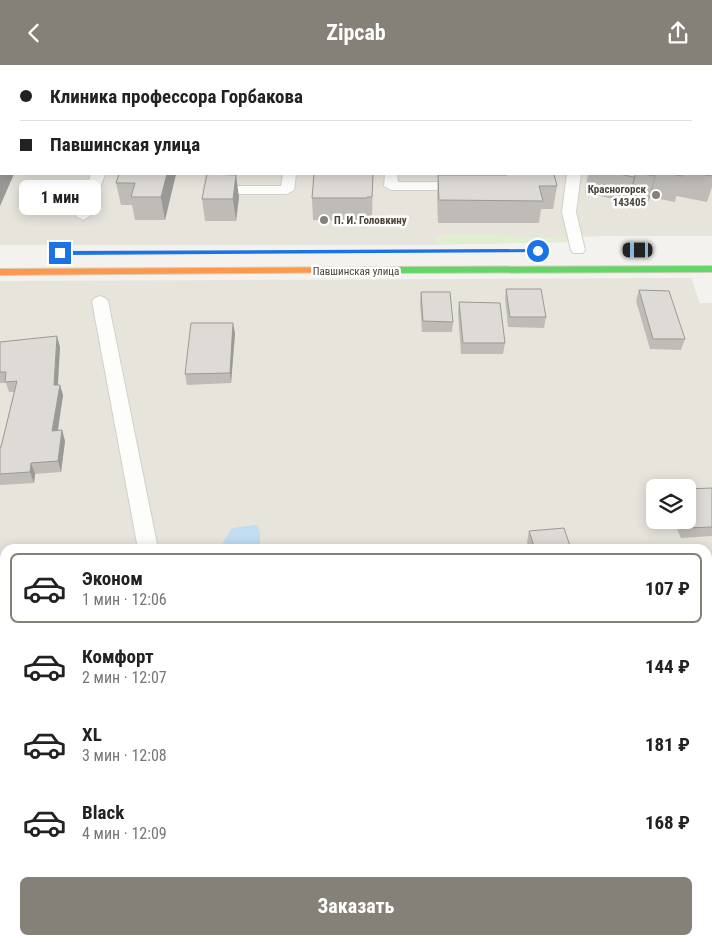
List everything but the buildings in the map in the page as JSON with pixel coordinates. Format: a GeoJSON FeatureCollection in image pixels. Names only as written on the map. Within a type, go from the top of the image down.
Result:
{"type":"FeatureCollection","features":[{"type":"Feature","properties":{"kind":"main road","name":"Павшинская улица"},"geometry":{"type":"LineString","coordinates":[[0,272],[712,269]]}},
{"type":"Feature","properties":{"kind":"lane"},"geometry":{"type":"LineString","coordinates":[[83,216],[98,175]]}},
{"type":"Feature","properties":{"kind":"lane"},"geometry":{"type":"LineString","coordinates":[[213,175],[210,190],[287,190],[289,175]]}},
{"type":"Feature","properties":{"kind":"lane"},"geometry":{"type":"LineString","coordinates":[[391,175],[391,185],[469,186],[467,175]]}},
{"type":"Feature","properties":{"kind":"lane"},"geometry":{"type":"LineString","coordinates":[[574,175],[569,212],[578,250]]}},
{"type":"Feature","properties":{"kind":"lane"},"geometry":{"type":"LineString","coordinates":[[100,301],[147,544]]}},
{"type":"Feature","properties":{"kind":"shaded area"},"geometry":{"type":"Polygon","coordinates":[[[0,175],[712,175],[712,236],[574,237],[570,242],[421,245],[0,245],[0,175]]]}},
{"type":"Feature","properties":{"kind":"shaded area"},"geometry":{"type":"Polygon","coordinates":[[[691,278],[700,303],[712,303],[712,544],[0,544],[0,281],[691,278]]]}},
{"type":"Feature","properties":{"kind":"green space"},"geometry":{"type":"Polygon","coordinates":[[[490,234],[514,237],[574,237],[570,242],[440,244],[436,242],[435,237],[440,235],[490,234]]]}},
{"type":"Feature","properties":{"kind":"water"},"geometry":{"type":"Polygon","coordinates":[[[257,525],[260,532],[260,544],[222,544],[232,528],[257,525]]]}},
{"type":"Feature","properties":{"kind":"traffic: fast"},"geometry":{"type":"LineString","coordinates":[[388,270],[712,269]]}},
{"type":"Feature","properties":{"kind":"traffic: slow"},"geometry":{"type":"LineString","coordinates":[[0,272],[388,270]]}},
{"type":"Feature","properties":{"kind":"place","name":"Красногорск 143405"},"geometry":{"type":"Point","coordinates":[656,195]}},
{"type":"Feature","properties":{"kind":"place","name":"П. И. Головкину"},"geometry":{"type":"Point","coordinates":[324,220]}},
{"type":"Feature","properties":{"kind":"route"},"geometry":{"type":"LineString","coordinates":[[60,253],[538,251]]}}]}
